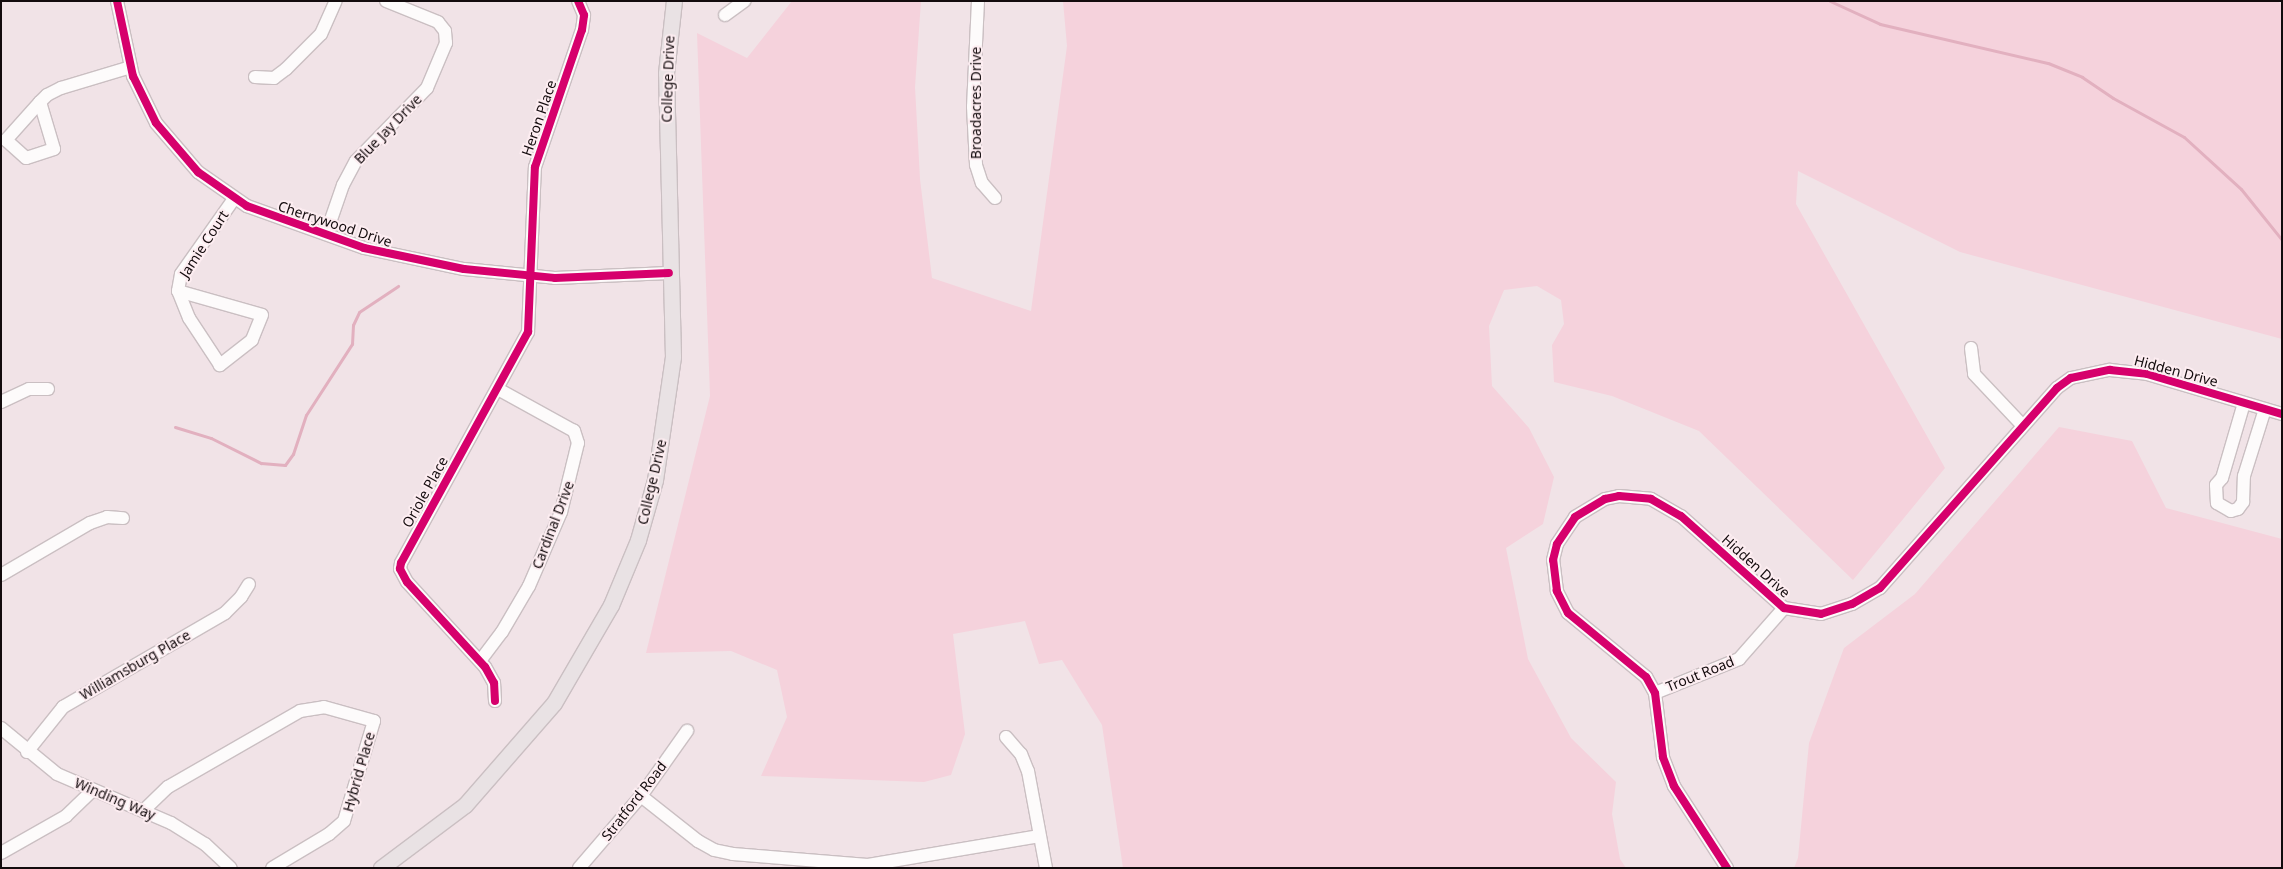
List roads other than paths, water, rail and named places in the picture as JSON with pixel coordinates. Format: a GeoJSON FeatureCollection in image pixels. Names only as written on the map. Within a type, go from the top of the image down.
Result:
{"type":"FeatureCollection","features":[{"type":"Feature","properties":{"kind":"main road","name":"College Drive"},"geometry":{"type":"LineString","coordinates":[[380,868],[465,805],[554,703],[611,605],[650,499],[666,415],[673,357],[666,73],[674,1]]}},
{"type":"Feature","properties":{"kind":"street","name":"Cherrywood Drive"},"geometry":{"type":"LineString","coordinates":[[117,1],[131,67],[151,114],[171,143],[198,172],[234,199],[274,217],[382,253],[432,264],[532,277],[670,274]]}},
{"type":"Feature","properties":{"kind":"street"},"geometry":{"type":"LineString","coordinates":[[255,77],[274,78],[286,69],[322,34],[336,1]]}},
{"type":"Feature","properties":{"kind":"street","name":"Blue Jay Drive"},"geometry":{"type":"LineString","coordinates":[[326,234],[350,169],[361,154],[427,88],[446,43],[445,31],[438,22],[386,1]]}},
{"type":"Feature","properties":{"kind":"street","name":"Heron Place"},"geometry":{"type":"LineString","coordinates":[[532,277],[535,167],[582,30],[584,15],[578,1]]}},
{"type":"Feature","properties":{"kind":"street"},"geometry":{"type":"LineString","coordinates":[[725,15],[744,1]]}},
{"type":"Feature","properties":{"kind":"street","name":"Broadacres Drive"},"geometry":{"type":"LineString","coordinates":[[978,1],[973,107],[976,165],[982,183],[995,198]]}},
{"type":"Feature","properties":{"kind":"street"},"geometry":{"type":"LineString","coordinates":[[40,102],[54,149],[26,158],[6,140],[40,102],[54,90],[131,67]]}},
{"type":"Feature","properties":{"kind":"street","name":"Jamie Court"},"geometry":{"type":"LineString","coordinates":[[178,292],[262,315],[252,340],[220,365],[189,318],[178,292],[182,274],[234,199]]}},
{"type":"Feature","properties":{"kind":"street","name":"Oriole Place"},"geometry":{"type":"LineString","coordinates":[[495,701],[494,683],[480,661],[407,582],[400,569],[403,557],[528,332],[532,277]]}},
{"type":"Feature","properties":{"kind":"street"},"geometry":{"type":"LineString","coordinates":[[1971,348],[1974,374],[2023,426]]}},
{"type":"Feature","properties":{"kind":"street","name":"Hidden Drive"},"geometry":{"type":"LineString","coordinates":[[1727,868],[1674,786],[1662,756],[1655,692],[1646,677],[1568,613],[1557,591],[1553,560],[1557,544],[1575,517],[1591,505],[1619,496],[1651,499],[1681,516],[1784,608],[1805,613],[1829,612],[1865,598],[1880,588],[2057,388],[2071,378],[2110,370],[2147,374],[2282,414]]}},
{"type":"Feature","properties":{"kind":"street"},"geometry":{"type":"LineString","coordinates":[[1,402],[29,389],[48,389]]}},
{"type":"Feature","properties":{"kind":"street","name":"Cardinal Drive"},"geometry":{"type":"LineString","coordinates":[[480,661],[506,627],[530,586],[561,512],[575,465],[578,443],[574,432],[498,389]]}},
{"type":"Feature","properties":{"kind":"street"},"geometry":{"type":"LineString","coordinates":[[2244,403],[2222,478],[2216,485],[2217,502],[2231,511],[2238,509],[2243,502],[2244,476],[2265,409]]}},
{"type":"Feature","properties":{"kind":"street"},"geometry":{"type":"LineString","coordinates":[[1,575],[90,523],[107,516],[122,518]]}},
{"type":"Feature","properties":{"kind":"street","name":"Williamsburg Place"},"geometry":{"type":"LineString","coordinates":[[27,752],[63,707],[225,613],[241,598],[248,584]]}},
{"type":"Feature","properties":{"kind":"street","name":"Trout Road"},"geometry":{"type":"LineString","coordinates":[[1655,692],[1739,658],[1784,608]]}},
{"type":"Feature","properties":{"kind":"street","name":"Hybrid Place"},"geometry":{"type":"LineString","coordinates":[[143,811],[168,788],[300,711],[324,707],[374,721],[344,821],[329,834],[272,868]]}},
{"type":"Feature","properties":{"kind":"street","name":"Winding Way"},"geometry":{"type":"LineString","coordinates":[[1,728],[27,752],[57,774],[92,791],[143,811],[194,836],[224,866]]}},
{"type":"Feature","properties":{"kind":"street","name":"Stratford Road"},"geometry":{"type":"LineString","coordinates":[[579,868],[641,796],[687,731]]}},
{"type":"Feature","properties":{"kind":"street"},"geometry":{"type":"LineString","coordinates":[[1006,737],[1026,763],[1046,868]]}},
{"type":"Feature","properties":{"kind":"street"},"geometry":{"type":"LineString","coordinates":[[1,854],[66,816],[92,791]]}},
{"type":"Feature","properties":{"kind":"street"},"geometry":{"type":"LineString","coordinates":[[641,796],[698,841],[714,850],[733,854],[868,865],[1040,836]]}},
{"type":"Feature","properties":{"kind":"waterway"},"geometry":{"type":"LineString","coordinates":[[1830,1],[1880,24],[2048,63],[2082,77],[2113,98],[2184,137],[2241,189],[2282,240]]}},
{"type":"Feature","properties":{"kind":"waterway"},"geometry":{"type":"LineString","coordinates":[[175,427],[211,438],[261,463],[285,465],[293,454],[306,415],[352,344],[353,325],[359,312],[398,286]]}}]}
